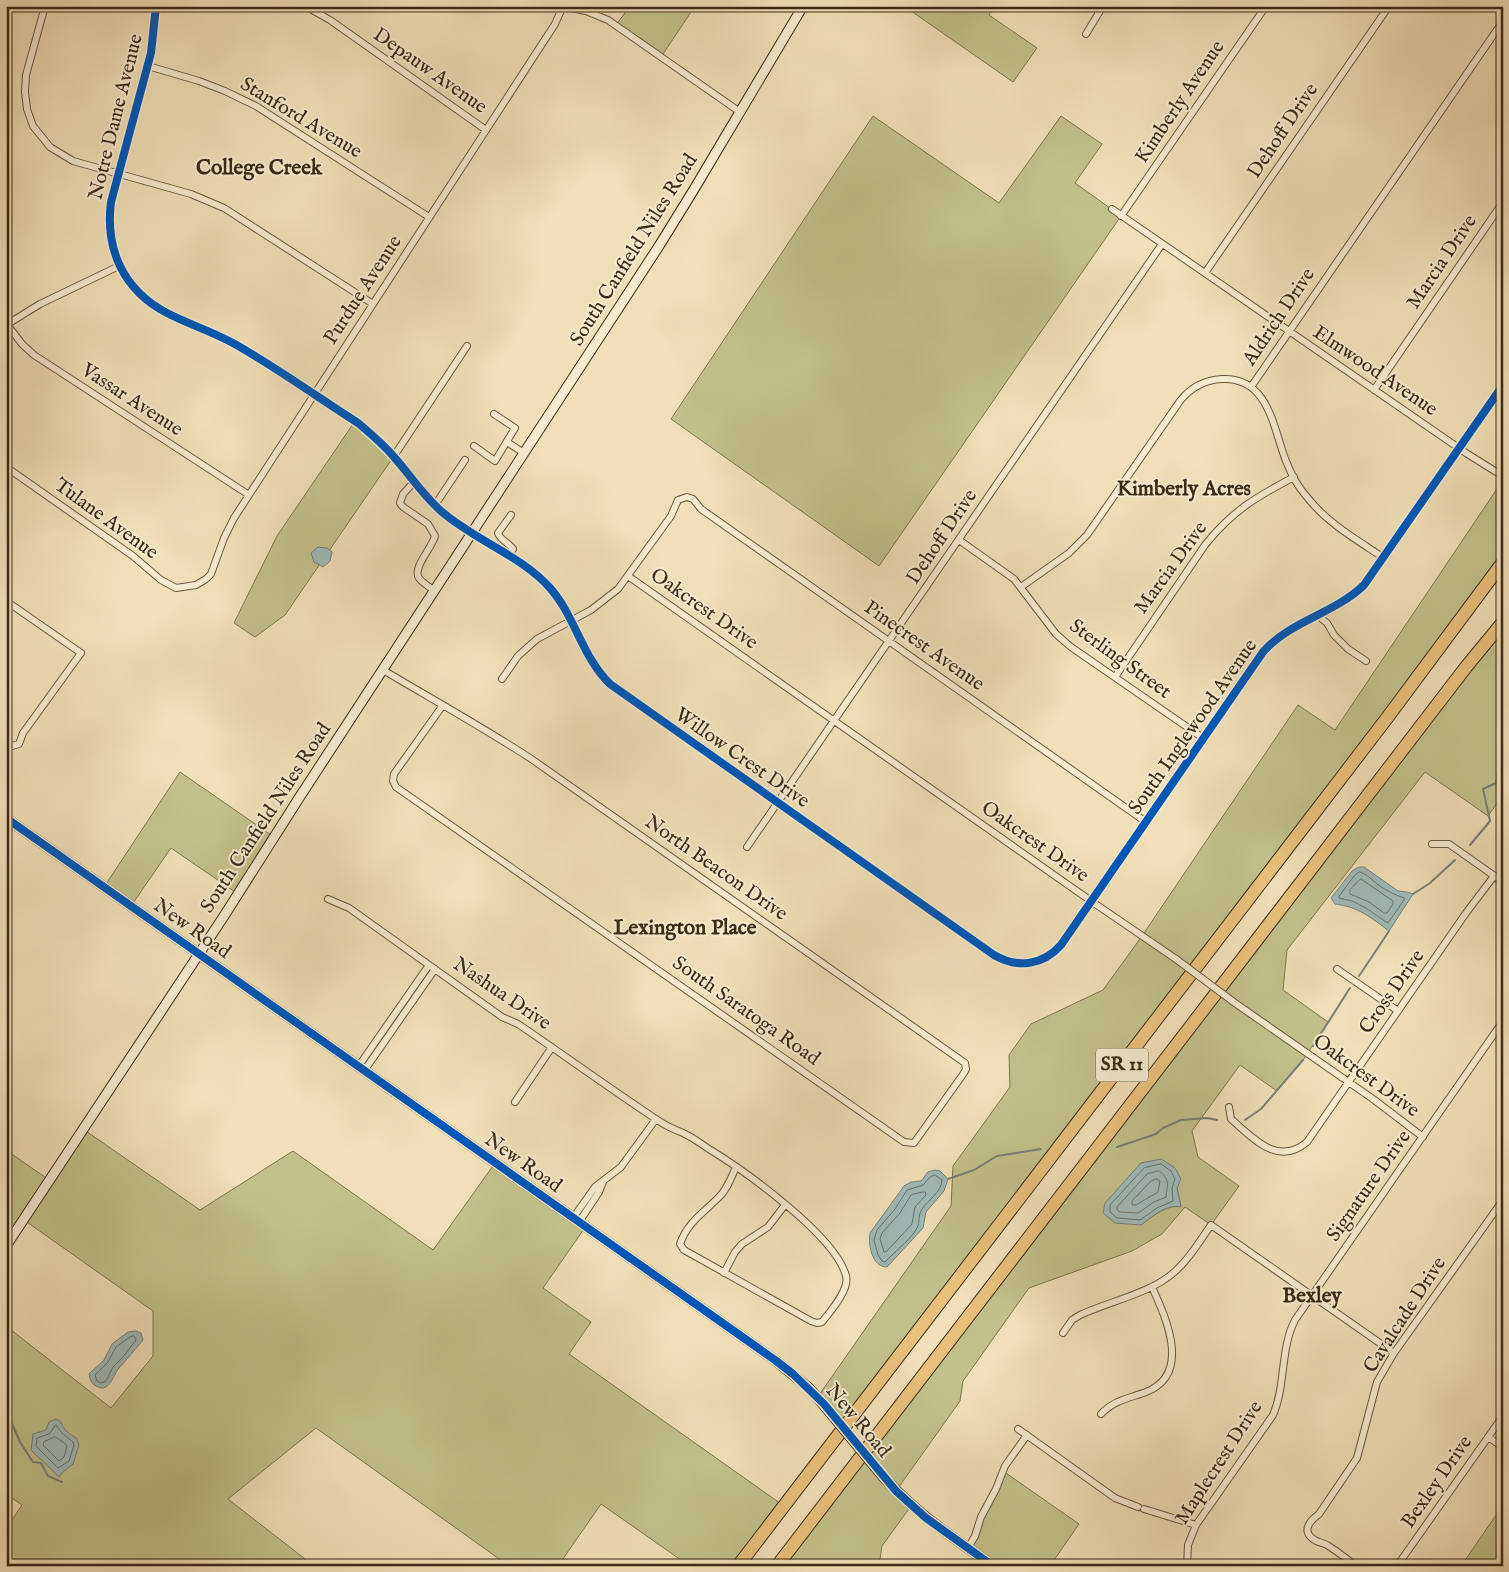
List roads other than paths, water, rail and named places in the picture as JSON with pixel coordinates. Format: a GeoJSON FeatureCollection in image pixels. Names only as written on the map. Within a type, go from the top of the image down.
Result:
{"type":"FeatureCollection","features":[{"type":"Feature","properties":{"kind":"highway","name":"SR 11"},"geometry":{"type":"LineString","coordinates":[[738,1566],[1381,725],[1503,562]]}},
{"type":"Feature","properties":{"kind":"highway","name":"SR 11"},"geometry":{"type":"LineString","coordinates":[[777,1566],[1466,667],[1503,622]]}},
{"type":"Feature","properties":{"kind":"main road","name":"South Canfield Niles Road"},"geometry":{"type":"LineString","coordinates":[[6,1246],[199,954],[664,238],[803,6]]}},
{"type":"Feature","properties":{"kind":"main road","name":"New Road"},"geometry":{"type":"LineString","coordinates":[[6,818],[775,1360],[810,1389],[875,1467],[915,1509],[993,1566]]}},
{"type":"Feature","properties":{"kind":"street"},"geometry":{"type":"LineString","coordinates":[[45,6],[25,80],[25,100],[33,126],[45,142],[61,155],[73,161],[191,194],[224,208],[373,304]]}},
{"type":"Feature","properties":{"kind":"street","name":"Notre Dame Avenue"},"geometry":{"type":"LineString","coordinates":[[156,6],[155,29],[148,66],[111,202],[110,236],[118,266],[133,286],[155,306],[233,343],[358,423],[378,438],[435,505],[472,533]]}},
{"type":"Feature","properties":{"kind":"street","name":"Depauw Avenue"},"geometry":{"type":"LineString","coordinates":[[305,6],[330,20],[486,130]]}},
{"type":"Feature","properties":{"kind":"street"},"geometry":{"type":"LineString","coordinates":[[562,6],[586,11],[608,20],[740,112]]}},
{"type":"Feature","properties":{"kind":"street","name":"Purdue Avenue"},"geometry":{"type":"LineString","coordinates":[[190,587],[200,583],[211,574],[229,528],[249,495],[555,24],[562,6]]}},
{"type":"Feature","properties":{"kind":"street"},"geometry":{"type":"LineString","coordinates":[[1086,34],[1103,6]]}},
{"type":"Feature","properties":{"kind":"street","name":"Kimberly Avenue"},"geometry":{"type":"LineString","coordinates":[[1121,216],[1266,6]]}},
{"type":"Feature","properties":{"kind":"street","name":"Dehoff Drive"},"geometry":{"type":"LineString","coordinates":[[1205,274],[1389,6]]}},
{"type":"Feature","properties":{"kind":"street","name":"Aldrich Drive"},"geometry":{"type":"LineString","coordinates":[[1021,587],[1069,553],[1087,536],[1188,392],[1200,384],[1214,380],[1235,381],[1251,387],[1503,21]]}},
{"type":"Feature","properties":{"kind":"street","name":"Stanford Avenue"},"geometry":{"type":"LineString","coordinates":[[148,66],[199,81],[256,106],[429,217]]}},
{"type":"Feature","properties":{"kind":"street","name":"Marcia Drive"},"geometry":{"type":"LineString","coordinates":[[1374,390],[1503,202]]}},
{"type":"Feature","properties":{"kind":"street","name":"Elmwood Avenue"},"geometry":{"type":"LineString","coordinates":[[1112,209],[1289,332],[1498,473]]}},
{"type":"Feature","properties":{"kind":"street","name":"Dehoff Drive"},"geometry":{"type":"LineString","coordinates":[[747,847],[1162,244]]}},
{"type":"Feature","properties":{"kind":"street"},"geometry":{"type":"LineString","coordinates":[[6,324],[40,304],[118,266]]}},
{"type":"Feature","properties":{"kind":"street","name":"Vassar Avenue"},"geometry":{"type":"LineString","coordinates":[[6,324],[22,344],[34,355],[249,495]]}},
{"type":"Feature","properties":{"kind":"street"},"geometry":{"type":"LineString","coordinates":[[394,456],[467,346]]}},
{"type":"Feature","properties":{"kind":"street","name":"South Inglewood Avenue"},"geometry":{"type":"LineString","coordinates":[[1033,963],[1047,958],[1056,950],[1268,647],[1286,631],[1358,592],[1370,579],[1503,385]]}},
{"type":"Feature","properties":{"kind":"street"},"geometry":{"type":"LineString","coordinates":[[1251,387],[1260,395],[1268,409],[1285,460],[1307,498],[1324,516],[1384,558]]}},
{"type":"Feature","properties":{"kind":"street"},"geometry":{"type":"LineString","coordinates":[[474,446],[495,461],[507,442],[515,428],[494,414]]}},
{"type":"Feature","properties":{"kind":"street"},"geometry":{"type":"LineString","coordinates":[[507,442],[524,453]]}},
{"type":"Feature","properties":{"kind":"street"},"geometry":{"type":"LineString","coordinates":[[435,505],[465,460]]}},
{"type":"Feature","properties":{"kind":"street","name":"Tulane Avenue"},"geometry":{"type":"LineString","coordinates":[[6,467],[133,556],[167,584],[176,588],[190,587]]}},
{"type":"Feature","properties":{"kind":"street","name":"Marcia Drive"},"geometry":{"type":"LineString","coordinates":[[1114,677],[1217,530],[1247,504],[1294,477]]}},
{"type":"Feature","properties":{"kind":"street"},"geometry":{"type":"LineString","coordinates":[[414,482],[403,494],[400,503],[403,508],[428,524],[435,536],[433,544],[418,564],[417,572],[419,579],[435,591]]}},
{"type":"Feature","properties":{"kind":"street","name":"Pinecrest Avenue"},"geometry":{"type":"LineString","coordinates":[[628,576],[671,516],[681,498],[693,499],[702,509],[1146,822]]}},
{"type":"Feature","properties":{"kind":"street"},"geometry":{"type":"LineString","coordinates":[[508,556],[512,549],[499,537],[498,533],[511,515]]}},
{"type":"Feature","properties":{"kind":"street","name":"Willow Crest Drive"},"geometry":{"type":"LineString","coordinates":[[472,533],[545,583],[560,602],[591,661],[610,684],[994,955],[1015,963],[1033,963]]}},
{"type":"Feature","properties":{"kind":"street","name":"Sterling Street"},"geometry":{"type":"LineString","coordinates":[[960,540],[1007,573],[1021,587],[1061,639],[1204,738]]}},
{"type":"Feature","properties":{"kind":"street"},"geometry":{"type":"LineString","coordinates":[[502,679],[518,656],[530,644],[604,601],[618,589],[628,576]]}},
{"type":"Feature","properties":{"kind":"street","name":"Oakcrest Drive"},"geometry":{"type":"LineString","coordinates":[[628,576],[1176,959],[1423,1137]]}},
{"type":"Feature","properties":{"kind":"street"},"geometry":{"type":"LineString","coordinates":[[6,601],[81,653],[19,744],[12,746],[6,741]]}},
{"type":"Feature","properties":{"kind":"street"},"geometry":{"type":"LineString","coordinates":[[1317,615],[1327,623],[1334,636],[1348,649],[1366,661]]}},
{"type":"Feature","properties":{"kind":"street","name":"North Beacon Drive"},"geometry":{"type":"LineString","coordinates":[[383,670],[530,758],[966,1065],[964,1073],[918,1137],[914,1142],[910,1143]]}},
{"type":"Feature","properties":{"kind":"street","name":"South Saratoga Road"},"geometry":{"type":"LineString","coordinates":[[443,705],[394,774],[393,781],[396,787],[904,1142],[910,1143]]}},
{"type":"Feature","properties":{"kind":"street"},"geometry":{"type":"LineString","coordinates":[[1432,844],[1449,844],[1503,882]]}},
{"type":"Feature","properties":{"kind":"street","name":"Cross Drive"},"geometry":{"type":"LineString","coordinates":[[1229,1107],[1231,1119],[1271,1149],[1283,1153],[1292,1152],[1307,1142],[1477,897],[1494,876]]}},
{"type":"Feature","properties":{"kind":"street","name":"Nashua Drive"},"geometry":{"type":"LineString","coordinates":[[328,899],[348,908],[502,1017],[518,1024],[656,1119],[736,1167],[785,1205],[825,1241],[842,1265],[847,1278],[846,1287],[828,1315],[822,1322],[816,1323],[724,1273]]}},
{"type":"Feature","properties":{"kind":"street"},"geometry":{"type":"LineString","coordinates":[[361,1068],[432,967]]}},
{"type":"Feature","properties":{"kind":"street"},"geometry":{"type":"LineString","coordinates":[[1337,968],[1398,1011]]}},
{"type":"Feature","properties":{"kind":"street","name":"Signature Drive"},"geometry":{"type":"LineString","coordinates":[[1312,1296],[1503,1021]]}},
{"type":"Feature","properties":{"kind":"street"},"geometry":{"type":"LineString","coordinates":[[515,1102],[552,1047]]}},
{"type":"Feature","properties":{"kind":"street"},"geometry":{"type":"LineString","coordinates":[[576,1220],[599,1192],[604,1181],[621,1166],[656,1119]]}},
{"type":"Feature","properties":{"kind":"street"},"geometry":{"type":"LineString","coordinates":[[736,1167],[719,1198],[696,1217],[683,1235],[680,1244],[684,1250],[724,1273],[735,1252],[742,1244],[768,1227],[785,1205]]}},
{"type":"Feature","properties":{"kind":"street","name":"Cavalcade Drive"},"geometry":{"type":"LineString","coordinates":[[1356,1566],[1328,1546],[1312,1538],[1308,1528],[1311,1520],[1319,1514],[1357,1458],[1379,1377],[1503,1200]]}},
{"type":"Feature","properties":{"kind":"street"},"geometry":{"type":"LineString","coordinates":[[1064,1334],[1072,1320],[1080,1315],[1152,1287],[1164,1280],[1178,1268],[1211,1225],[1394,1353]]}},
{"type":"Feature","properties":{"kind":"street"},"geometry":{"type":"LineString","coordinates":[[1101,1414],[1119,1400],[1152,1389],[1159,1384],[1169,1371],[1172,1358],[1172,1343],[1152,1287]]}},
{"type":"Feature","properties":{"kind":"street","name":"Maplecrest Drive"},"geometry":{"type":"LineString","coordinates":[[1188,1566],[1188,1545],[1196,1525],[1273,1415],[1278,1400],[1290,1332],[1295,1320],[1312,1296]]}},
{"type":"Feature","properties":{"kind":"street","name":"Bexley Drive"},"geometry":{"type":"LineString","coordinates":[[1397,1566],[1503,1416]]}},
{"type":"Feature","properties":{"kind":"street"},"geometry":{"type":"LineString","coordinates":[[1018,1429],[1115,1498],[1196,1525]]}},
{"type":"Feature","properties":{"kind":"street"},"geometry":{"type":"LineString","coordinates":[[968,1548],[1006,1466],[1027,1435]]}},
{"type":"Feature","properties":{"kind":"street"},"geometry":{"type":"LineString","coordinates":[[1488,1437],[1503,1447]]}},
{"type":"Feature","properties":{"kind":"water"},"geometry":{"type":"Polygon","coordinates":[[[318,547],[327,548],[332,552],[330,561],[323,567],[314,562],[311,553],[318,547]]]}},
{"type":"Feature","properties":{"kind":"water"},"geometry":{"type":"Polygon","coordinates":[[[1359,867],[1364,867],[1398,891],[1413,894],[1389,931],[1358,910],[1335,904],[1331,898],[1352,871],[1359,867]]]}},
{"type":"Feature","properties":{"kind":"water"},"geometry":{"type":"Polygon","coordinates":[[[1161,1159],[1175,1168],[1181,1179],[1177,1188],[1181,1207],[1165,1209],[1141,1225],[1115,1223],[1103,1213],[1105,1203],[1141,1163],[1161,1159]]]}},
{"type":"Feature","properties":{"kind":"water"},"geometry":{"type":"Polygon","coordinates":[[[940,1171],[948,1179],[944,1191],[926,1212],[923,1228],[887,1267],[882,1266],[872,1254],[870,1233],[904,1186],[911,1182],[921,1181],[928,1172],[940,1171]]]}},
{"type":"Feature","properties":{"kind":"water"},"geometry":{"type":"Polygon","coordinates":[[[136,1331],[141,1333],[143,1340],[119,1368],[111,1382],[102,1388],[94,1385],[89,1374],[104,1360],[112,1344],[128,1332],[136,1331]]]}},
{"type":"Feature","properties":{"kind":"water"},"geometry":{"type":"Polygon","coordinates":[[[56,1419],[60,1421],[65,1430],[77,1439],[79,1445],[73,1464],[59,1477],[31,1450],[33,1434],[46,1430],[49,1422],[56,1419]]]}},
{"type":"Feature","properties":{"kind":"waterway"},"geometry":{"type":"LineString","coordinates":[[1470,845],[1490,821],[1483,789],[1496,783],[1498,771],[1503,760]]}},
{"type":"Feature","properties":{"kind":"waterway"},"geometry":{"type":"LineString","coordinates":[[1413,894],[1430,883],[1455,860]]}},
{"type":"Feature","properties":{"kind":"waterway"},"geometry":{"type":"LineString","coordinates":[[1359,976],[1389,931]]}},
{"type":"Feature","properties":{"kind":"waterway"},"geometry":{"type":"LineString","coordinates":[[1313,1046],[1350,988]]}},
{"type":"Feature","properties":{"kind":"waterway"},"geometry":{"type":"LineString","coordinates":[[1245,1120],[1261,1109],[1303,1060]]}},
{"type":"Feature","properties":{"kind":"waterway"},"geometry":{"type":"LineString","coordinates":[[1117,1147],[1156,1134],[1163,1128],[1181,1120],[1207,1118],[1217,1120]]}},
{"type":"Feature","properties":{"kind":"waterway"},"geometry":{"type":"LineString","coordinates":[[948,1179],[974,1170],[997,1156],[1041,1149]]}},
{"type":"Feature","properties":{"kind":"waterway"},"geometry":{"type":"LineString","coordinates":[[6,1410],[20,1442],[33,1462],[41,1463],[48,1476],[62,1482]]}},
{"type":"Feature","properties":{"kind":"district","name":"College Creek"},"geometry":{"type":"Point","coordinates":[259,168]}},
{"type":"Feature","properties":{"kind":"district","name":"Kimberly Acres"},"geometry":{"type":"Point","coordinates":[1184,489]}},
{"type":"Feature","properties":{"kind":"district","name":"Lexington Place"},"geometry":{"type":"Point","coordinates":[685,928]}},
{"type":"Feature","properties":{"kind":"district","name":"Bexley"},"geometry":{"type":"Point","coordinates":[1312,1296]}}]}
